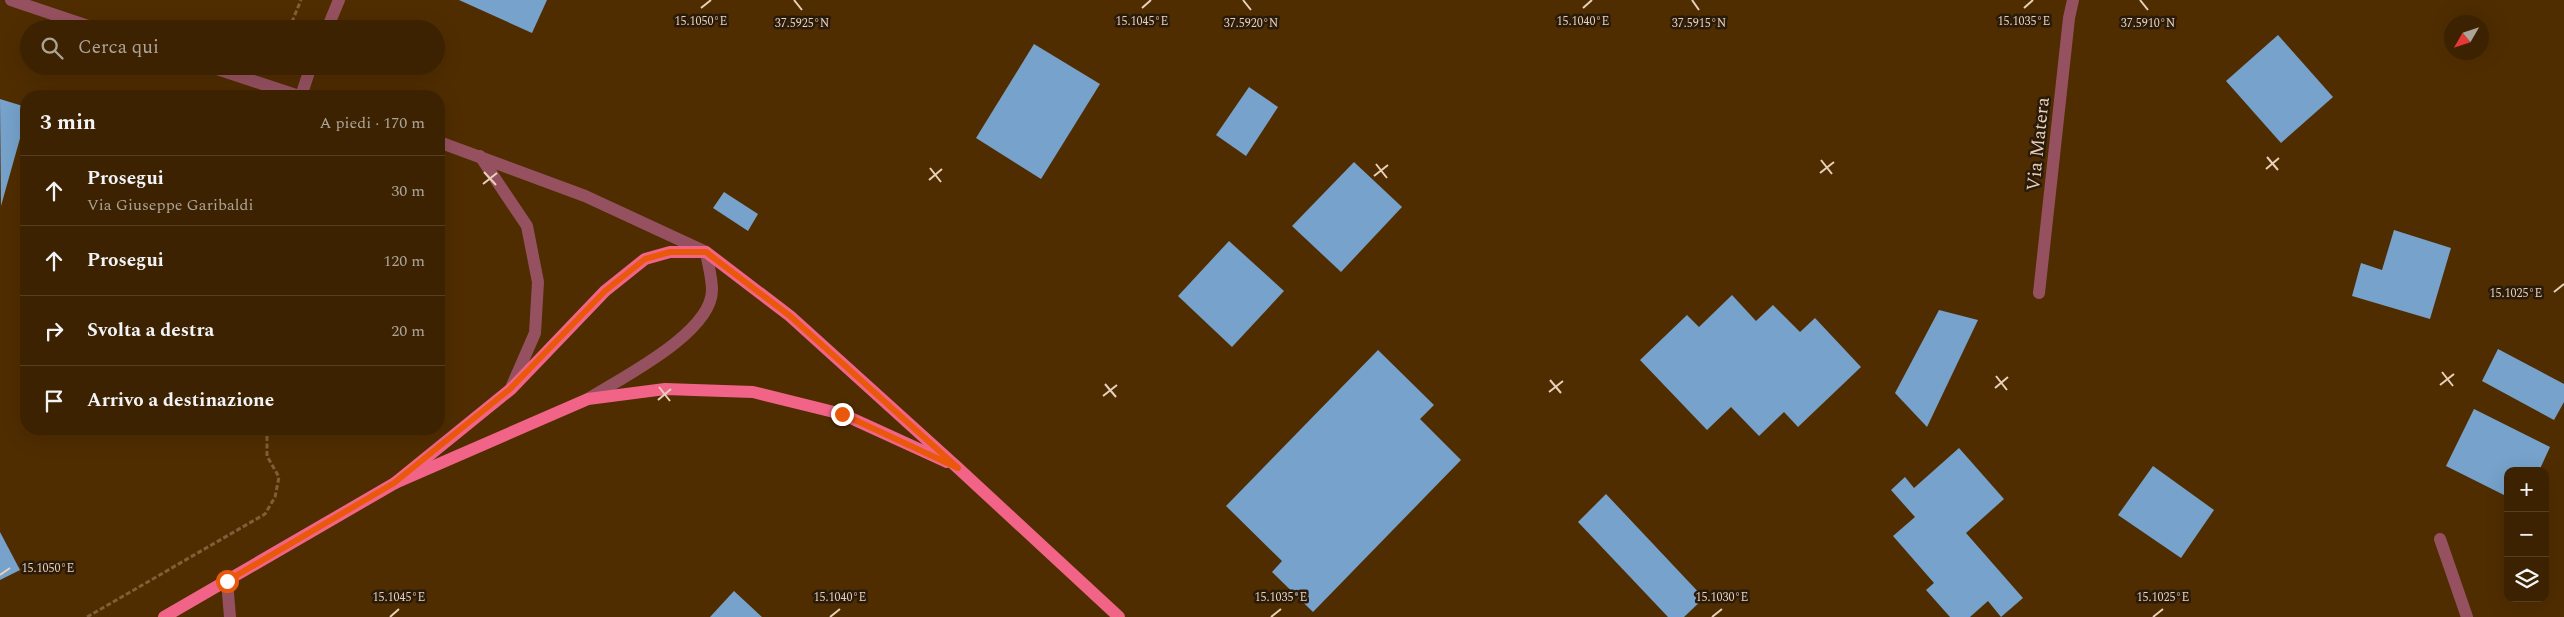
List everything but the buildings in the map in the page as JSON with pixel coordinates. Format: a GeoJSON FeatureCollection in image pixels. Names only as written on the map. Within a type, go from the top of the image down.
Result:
{"type":"FeatureCollection","features":[{"type":"Feature","properties":{"kind":"main road"},"geometry":{"type":"LineString","coordinates":[[394,483],[510,389],[605,291],[645,259],[670,252],[706,252],[790,316],[1119,617]]}},
{"type":"Feature","properties":{"kind":"main road"},"geometry":{"type":"LineString","coordinates":[[164,617],[394,483],[588,399],[665,389],[753,392],[842,414],[958,468]]}},
{"type":"Feature","properties":{"kind":"street"},"geometry":{"type":"LineString","coordinates":[[11,0],[70,20]]}},
{"type":"Feature","properties":{"kind":"street"},"geometry":{"type":"LineString","coordinates":[[331,20],[339,0]]}},
{"type":"Feature","properties":{"kind":"street","name":"Via Matera"},"geometry":{"type":"LineString","coordinates":[[2039,293],[2070,18],[2074,0]]}},
{"type":"Feature","properties":{"kind":"street"},"geometry":{"type":"LineString","coordinates":[[236,75],[282,90]]}},
{"type":"Feature","properties":{"kind":"street"},"geometry":{"type":"LineString","coordinates":[[302,90],[308,75]]}},
{"type":"Feature","properties":{"kind":"street"},"geometry":{"type":"LineString","coordinates":[[445,144],[585,196],[706,252],[712,291],[704,314],[689,333],[588,399]]}},
{"type":"Feature","properties":{"kind":"street"},"geometry":{"type":"LineString","coordinates":[[480,156],[527,226],[538,282],[535,333],[510,389]]}},
{"type":"Feature","properties":{"kind":"street"},"geometry":{"type":"LineString","coordinates":[[2440,539],[2467,617]]}},
{"type":"Feature","properties":{"kind":"street"},"geometry":{"type":"LineString","coordinates":[[227,581],[230,617]]}},
{"type":"Feature","properties":{"kind":"path"},"geometry":{"type":"LineString","coordinates":[[293,20],[301,0]]}},
{"type":"Feature","properties":{"kind":"path"},"geometry":{"type":"LineString","coordinates":[[87,617],[265,514],[275,498],[279,477],[267,456],[266,435]]}},
{"type":"Feature","properties":{"kind":"route"},"geometry":{"type":"LineString","coordinates":[[227,581],[394,483],[510,389],[605,291],[645,259],[670,252],[706,252],[790,316],[958,468],[842,414]]}}]}
